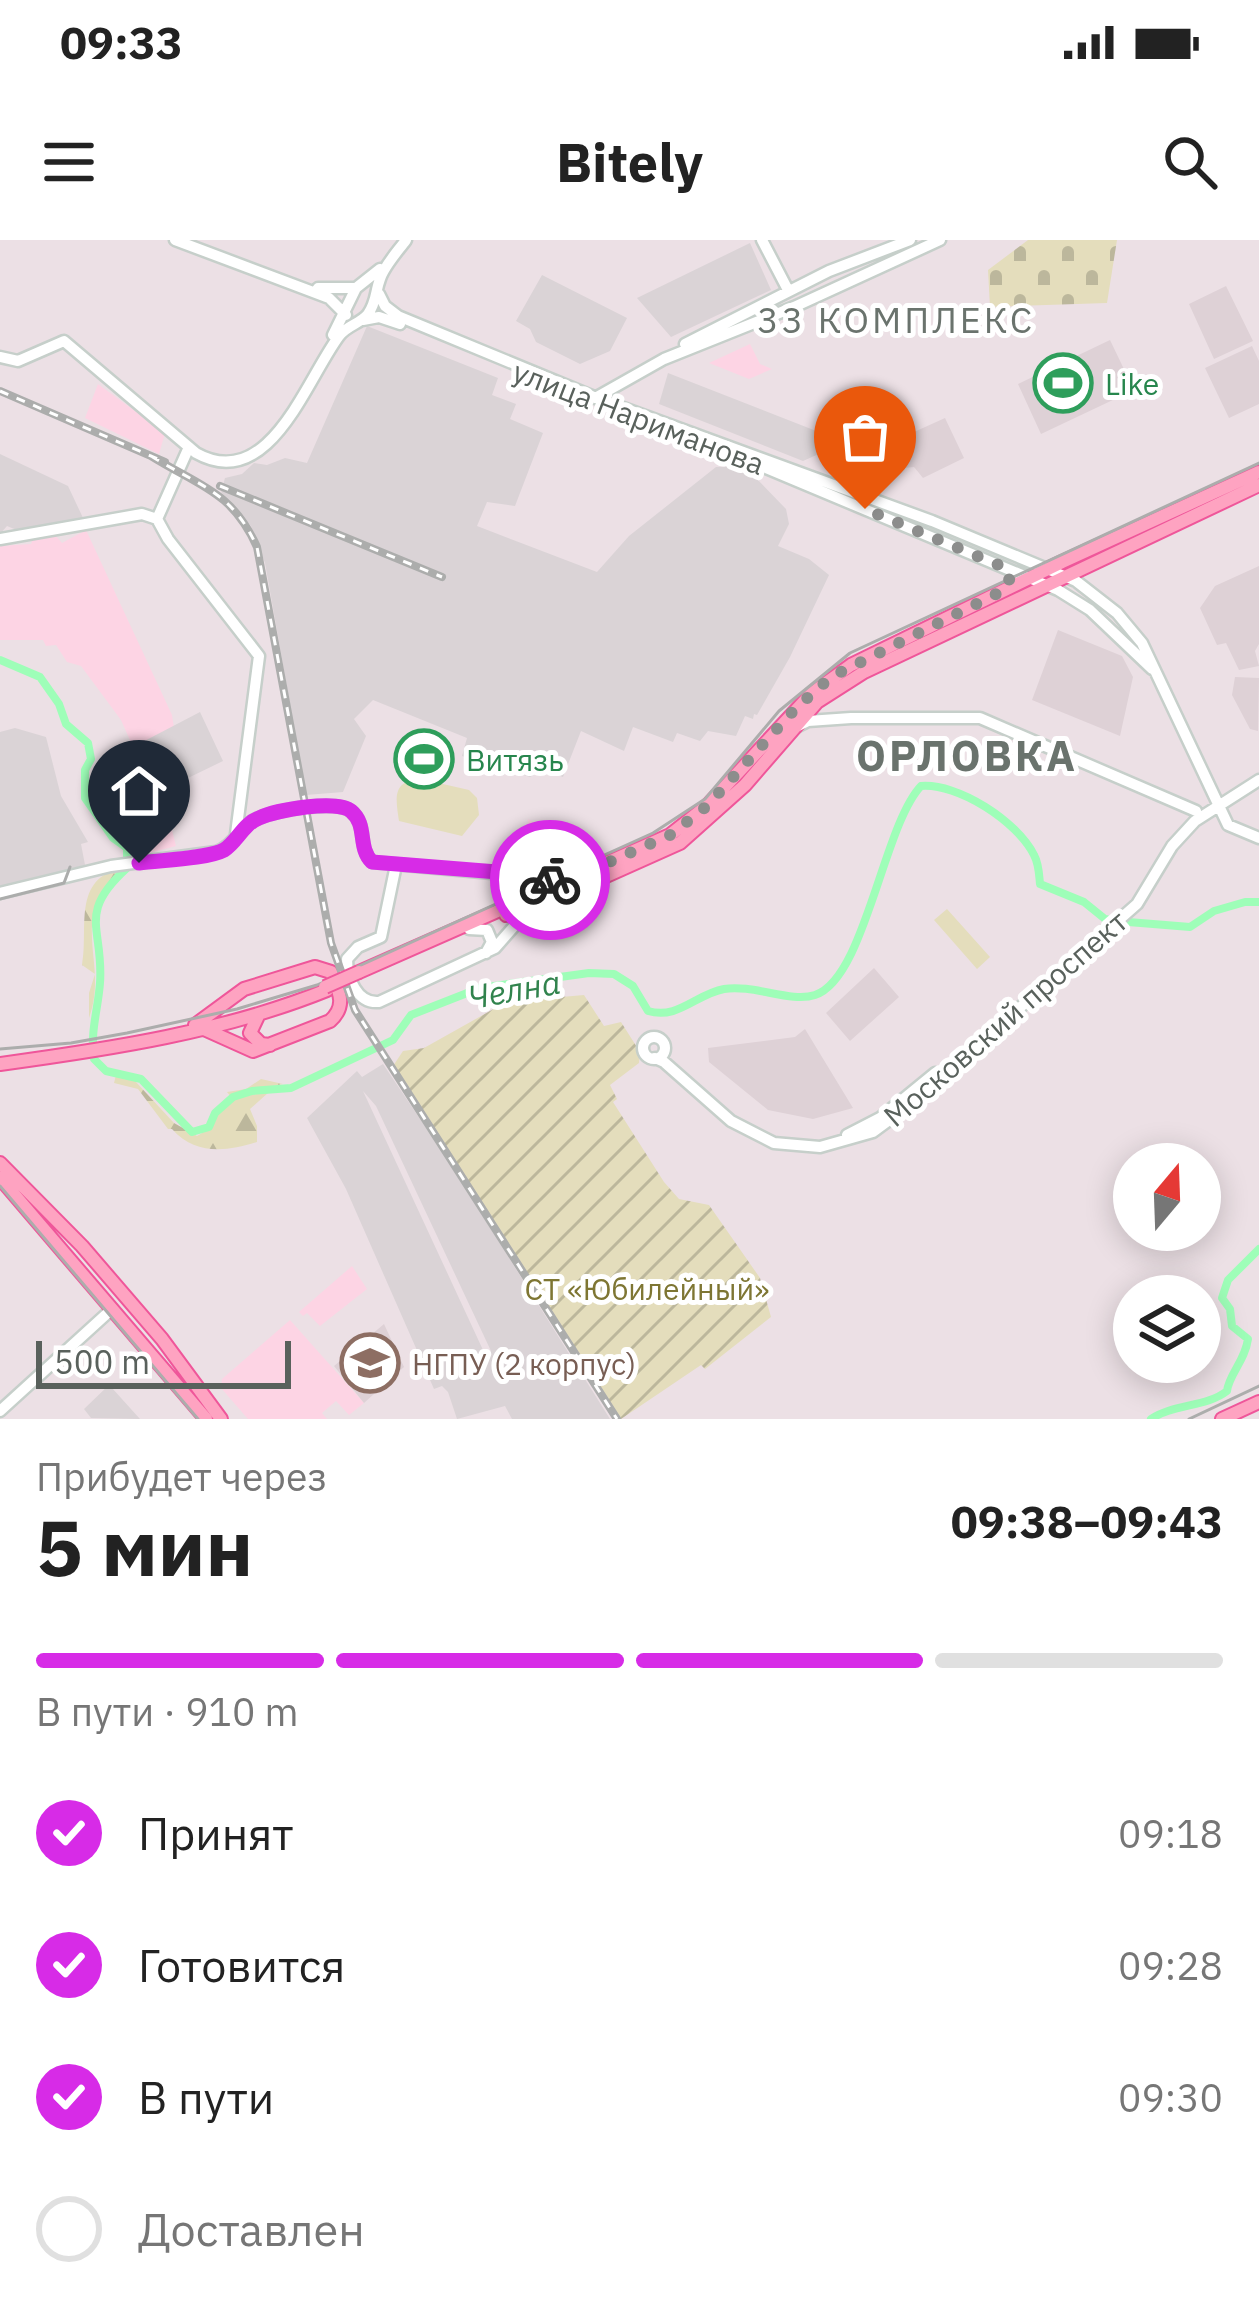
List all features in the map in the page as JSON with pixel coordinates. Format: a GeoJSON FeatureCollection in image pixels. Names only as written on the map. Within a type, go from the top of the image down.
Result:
{"type":"FeatureCollection","features":[{"type":"Feature","properties":{"kind":"main road"},"geometry":{"type":"LineString","coordinates":[[175,240],[329,298],[350,319],[361,321]]}},
{"type":"Feature","properties":{"kind":"main road"},"geometry":{"type":"LineString","coordinates":[[190,240],[314,287],[339,291],[360,285]]}},
{"type":"Feature","properties":{"kind":"main road"},"geometry":{"type":"LineString","coordinates":[[273,436],[360,285],[403,240]]}},
{"type":"Feature","properties":{"kind":"main road"},"geometry":{"type":"LineString","coordinates":[[0,357],[19,362],[64,341],[188,447],[203,457],[230,463],[254,454],[294,410],[341,333],[361,321],[403,240]]}},
{"type":"Feature","properties":{"kind":"main road"},"geometry":{"type":"LineString","coordinates":[[763,240],[788,290]]}},
{"type":"Feature","properties":{"kind":"main road"},"geometry":{"type":"LineString","coordinates":[[591,398],[721,331],[879,261],[910,240]]}},
{"type":"Feature","properties":{"kind":"main road"},"geometry":{"type":"LineString","coordinates":[[591,398],[721,331],[788,290],[940,240]]}},
{"type":"Feature","properties":{"kind":"main road","name":"улица Нариманова"},"geometry":{"type":"LineString","coordinates":[[360,285],[379,292],[386,307],[398,316],[591,398],[1074,576],[1132,628],[1159,671],[1219,807]]}},
{"type":"Feature","properties":{"kind":"main road","name":"улица Нариманова"},"geometry":{"type":"LineString","coordinates":[[361,321],[386,319],[654,420]]}},
{"type":"Feature","properties":{"kind":"main road"},"geometry":{"type":"LineString","coordinates":[[610,387],[606,394],[611,403]]}},
{"type":"Feature","properties":{"kind":"main road"},"geometry":{"type":"LineString","coordinates":[[152,517],[188,447]]}},
{"type":"Feature","properties":{"kind":"main road"},"geometry":{"type":"LineString","coordinates":[[755,764],[818,702],[924,635],[1006,589],[1259,472]]}},
{"type":"Feature","properties":{"kind":"main road","name":"улица Нариманова"},"geometry":{"type":"LineString","coordinates":[[797,474],[927,537],[1046,585],[1105,624],[1151,667],[1219,807]]}},
{"type":"Feature","properties":{"kind":"main road"},"geometry":{"type":"LineString","coordinates":[[360,974],[680,843],[755,764],[796,708],[831,677],[1074,576],[1259,485]]}},
{"type":"Feature","properties":{"kind":"main road"},"geometry":{"type":"LineString","coordinates":[[0,539],[152,517]]}},
{"type":"Feature","properties":{"kind":"main road"},"geometry":{"type":"LineString","coordinates":[[152,517],[259,656],[235,837]]}},
{"type":"Feature","properties":{"kind":"main road"},"geometry":{"type":"LineString","coordinates":[[927,537],[936,528],[932,521]]}},
{"type":"Feature","properties":{"kind":"main road"},"geometry":{"type":"LineString","coordinates":[[958,549],[955,537],[962,533]]}},
{"type":"Feature","properties":{"kind":"main road"},"geometry":{"type":"LineString","coordinates":[[1006,568],[1010,577],[1006,589]]}},
{"type":"Feature","properties":{"kind":"main road"},"geometry":{"type":"LineString","coordinates":[[1105,624],[1114,626],[1117,613]]}},
{"type":"Feature","properties":{"kind":"main road"},"geometry":{"type":"LineString","coordinates":[[1119,638],[1132,628]]}},
{"type":"Feature","properties":{"kind":"main road"},"geometry":{"type":"LineString","coordinates":[[818,702],[819,720]]}},
{"type":"Feature","properties":{"kind":"main road"},"geometry":{"type":"LineString","coordinates":[[793,729],[819,720],[980,718],[1196,811]]}},
{"type":"Feature","properties":{"kind":"main road","name":"Московский проспект"},"geometry":{"type":"LineString","coordinates":[[664,1047],[716,1101],[751,1126],[804,1141],[846,1135],[888,1113],[1134,903],[1180,836],[1259,777]]}},
{"type":"Feature","properties":{"kind":"main road"},"geometry":{"type":"LineString","coordinates":[[1,1063],[199,1027],[257,1013],[326,988],[530,902],[670,835],[740,781]]}},
{"type":"Feature","properties":{"kind":"main road"},"geometry":{"type":"LineString","coordinates":[[241,806],[248,817],[257,818],[306,808],[346,807],[361,825],[364,854],[372,862],[569,880]]}},
{"type":"Feature","properties":{"kind":"main road"},"geometry":{"type":"LineString","coordinates":[[1219,807],[1259,838]]}},
{"type":"Feature","properties":{"kind":"main road","name":"Московский проспект"},"geometry":{"type":"LineString","coordinates":[[1134,903],[1168,840],[1196,811],[1219,807]]}},
{"type":"Feature","properties":{"kind":"main road"},"geometry":{"type":"LineString","coordinates":[[0,893],[111,866],[216,852],[257,818]]}},
{"type":"Feature","properties":{"kind":"main road"},"geometry":{"type":"LineString","coordinates":[[396,865],[382,937],[358,947],[346,965],[359,997],[379,1002],[495,948],[540,884],[530,876]]}},
{"type":"Feature","properties":{"kind":"main road"},"geometry":{"type":"LineString","coordinates":[[469,929],[481,927],[491,935],[485,954]]}},
{"type":"Feature","properties":{"kind":"main road","name":"Московский проспект"},"geometry":{"type":"LineString","coordinates":[[655,1058],[758,1138],[805,1148],[848,1142],[882,1127],[912,1103],[1098,934]]}},
{"type":"Feature","properties":{"kind":"main road"},"geometry":{"type":"LineString","coordinates":[[315,967],[331,972],[341,998],[338,1014],[253,1051],[199,1027],[244,989],[315,967]]}},
{"type":"Feature","properties":{"kind":"main road"},"geometry":{"type":"LineString","coordinates":[[244,989],[239,1003],[257,1013]]}},
{"type":"Feature","properties":{"kind":"main road"},"geometry":{"type":"LineString","coordinates":[[257,1013],[250,1033],[260,1045],[271,1045]]}},
{"type":"Feature","properties":{"kind":"main road"},"geometry":{"type":"LineString","coordinates":[[656,1037],[664,1047],[655,1058],[644,1053],[646,1041],[656,1037]]}},
{"type":"Feature","properties":{"kind":"main road"},"geometry":{"type":"LineString","coordinates":[[0,1163],[82,1246],[221,1419]]}},
{"type":"Feature","properties":{"kind":"main road"},"geometry":{"type":"LineString","coordinates":[[0,1178],[206,1419]]}},
{"type":"Feature","properties":{"kind":"main road"},"geometry":{"type":"LineString","coordinates":[[51,1238],[64,1240],[67,1233],[62,1226]]}},
{"type":"Feature","properties":{"kind":"main road"},"geometry":{"type":"LineString","coordinates":[[70,1259],[70,1247],[82,1246]]}},
{"type":"Feature","properties":{"kind":"main road"},"geometry":{"type":"LineString","coordinates":[[0,1411],[112,1309]]}},
{"type":"Feature","properties":{"kind":"main road"},"geometry":{"type":"LineString","coordinates":[[146,1349],[159,1352],[162,1340]]}},
{"type":"Feature","properties":{"kind":"main road"},"geometry":{"type":"LineString","coordinates":[[164,1373],[165,1360],[179,1362]]}},
{"type":"Feature","properties":{"kind":"main road"},"geometry":{"type":"LineString","coordinates":[[1222,1419],[1259,1406]]}},
{"type":"Feature","properties":{"kind":"main road"},"geometry":{"type":"LineString","coordinates":[[1241,1419],[1259,1406]]}},
{"type":"Feature","properties":{"kind":"shaded area"},"geometry":{"type":"Polygon","coordinates":[[[750,243],[771,290],[671,337],[637,298],[750,243]]]}},
{"type":"Feature","properties":{"kind":"shaded area"},"geometry":{"type":"Polygon","coordinates":[[[542,275],[627,318],[610,351],[580,364],[536,342],[530,329],[516,321],[542,275]]]}},
{"type":"Feature","properties":{"kind":"shaded area"},"geometry":{"type":"Polygon","coordinates":[[[1226,286],[1253,341],[1214,359],[1189,304],[1226,286]]]}},
{"type":"Feature","properties":{"kind":"shaded area"},"geometry":{"type":"Polygon","coordinates":[[[367,326],[498,378],[492,395],[516,404],[510,419],[543,433],[515,506],[487,502],[477,526],[597,572],[629,536],[716,467],[738,466],[786,509],[789,524],[778,546],[809,559],[829,575],[757,715],[753,719],[745,716],[736,736],[708,731],[700,741],[677,733],[673,742],[633,727],[624,751],[581,731],[563,777],[543,770],[530,777],[462,756],[467,738],[373,700],[354,719],[366,736],[343,792],[306,795],[265,563],[251,526],[221,492],[225,478],[242,474],[254,463],[267,465],[285,458],[307,463],[367,326]]]}},
{"type":"Feature","properties":{"kind":"shaded area"},"geometry":{"type":"Polygon","coordinates":[[[1110,340],[1134,390],[1041,434],[1018,384],[1110,340]]]}},
{"type":"Feature","properties":{"kind":"shaded area"},"geometry":{"type":"Polygon","coordinates":[[[750,344],[760,364],[772,369],[749,379],[709,363],[750,344]]]}},
{"type":"Feature","properties":{"kind":"shaded area"},"geometry":{"type":"Polygon","coordinates":[[[1252,346],[1259,361],[1259,404],[1229,418],[1205,368],[1252,346]]]}},
{"type":"Feature","properties":{"kind":"shaded area"},"geometry":{"type":"Polygon","coordinates":[[[668,373],[841,444],[803,461],[659,404],[668,373]]]}},
{"type":"Feature","properties":{"kind":"shaded area"},"geometry":{"type":"Polygon","coordinates":[[[98,384],[165,433],[159,454],[85,418],[98,384]]]}},
{"type":"Feature","properties":{"kind":"shaded area"},"geometry":{"type":"Polygon","coordinates":[[[945,418],[964,458],[923,478],[914,467],[904,468],[892,442],[945,418]]]}},
{"type":"Feature","properties":{"kind":"shaded area"},"geometry":{"type":"Polygon","coordinates":[[[0,454],[68,486],[84,520],[19,531],[7,526],[0,534],[0,454]]]}},
{"type":"Feature","properties":{"kind":"shaded area"},"geometry":{"type":"Polygon","coordinates":[[[86,530],[172,715],[174,728],[133,747],[121,720],[81,666],[67,662],[56,645],[46,646],[43,640],[0,640],[0,546],[31,544],[34,536],[54,534],[62,543],[86,530]]]}},
{"type":"Feature","properties":{"kind":"shaded area"},"geometry":{"type":"Polygon","coordinates":[[[1259,566],[1259,644],[1255,651],[1259,666],[1239,670],[1226,643],[1217,645],[1200,608],[1215,586],[1259,566]]]}},
{"type":"Feature","properties":{"kind":"shaded area"},"geometry":{"type":"Polygon","coordinates":[[[1058,630],[1122,656],[1133,677],[1120,736],[1032,700],[1058,630]]]}},
{"type":"Feature","properties":{"kind":"shaded area"},"geometry":{"type":"Polygon","coordinates":[[[1235,677],[1259,678],[1258,731],[1250,729],[1232,695],[1235,677]]]}},
{"type":"Feature","properties":{"kind":"shaded area"},"geometry":{"type":"Polygon","coordinates":[[[200,712],[223,761],[153,795],[131,748],[200,712]]]}},
{"type":"Feature","properties":{"kind":"shaded area"},"geometry":{"type":"Polygon","coordinates":[[[15,728],[46,737],[61,796],[88,842],[81,844],[85,865],[0,887],[0,732],[15,728]]]}},
{"type":"Feature","properties":{"kind":"shaded area"},"geometry":{"type":"Polygon","coordinates":[[[166,806],[176,846],[149,853],[138,819],[166,806]]]}},
{"type":"Feature","properties":{"kind":"shaded area"},"geometry":{"type":"Polygon","coordinates":[[[528,819],[579,850],[567,866],[548,874],[527,867],[528,819]]]}},
{"type":"Feature","properties":{"kind":"shaded area"},"geometry":{"type":"Polygon","coordinates":[[[874,968],[899,997],[850,1041],[826,1013],[874,968]]]}},
{"type":"Feature","properties":{"kind":"shaded area"},"geometry":{"type":"Polygon","coordinates":[[[805,1029],[853,1108],[813,1119],[768,1110],[709,1062],[708,1048],[795,1037],[805,1029]]]}},
{"type":"Feature","properties":{"kind":"shaded area"},"geometry":{"type":"Polygon","coordinates":[[[383,1064],[610,1419],[512,1419],[505,1406],[457,1419],[448,1392],[442,1386],[434,1389],[346,1189],[307,1118],[357,1071],[362,1077],[383,1064]],[[363,1091],[483,1350],[491,1351],[376,1106],[363,1091]]]}},
{"type":"Feature","properties":{"kind":"shaded area"},"geometry":{"type":"Polygon","coordinates":[[[352,1266],[367,1289],[320,1326],[307,1313],[299,1312],[352,1266]]]}},
{"type":"Feature","properties":{"kind":"shaded area"},"geometry":{"type":"Polygon","coordinates":[[[290,1320],[364,1403],[349,1415],[336,1401],[322,1413],[327,1419],[248,1419],[221,1388],[222,1379],[290,1320]]]}},
{"type":"Feature","properties":{"kind":"shaded area","name":"НГПУ (2 корпус)"},"geometry":{"type":"Polygon","coordinates":[[[384,1324],[404,1367],[364,1403],[334,1366],[384,1324]]]}},
{"type":"Feature","properties":{"kind":"shaded area"},"geometry":{"type":"Polygon","coordinates":[[[111,1383],[140,1419],[91,1418],[84,1409],[111,1383]]]}},
{"type":"Feature","properties":{"kind":"green space"},"geometry":{"type":"Polygon","coordinates":[[[1028,240],[1117,240],[1107,303],[990,307],[988,270],[1028,240]]]}},
{"type":"Feature","properties":{"kind":"green space"},"geometry":{"type":"Polygon","coordinates":[[[421,779],[469,790],[477,798],[479,815],[462,836],[399,821],[400,787],[421,779]]]}},
{"type":"Feature","properties":{"kind":"green space"},"geometry":{"type":"Polygon","coordinates":[[[123,868],[96,906],[92,924],[95,974],[82,965],[89,894],[96,882],[123,868]]]}},
{"type":"Feature","properties":{"kind":"green space"},"geometry":{"type":"Polygon","coordinates":[[[947,909],[990,957],[977,969],[934,920],[947,909]]]}},
{"type":"Feature","properties":{"kind":"green space"},"geometry":{"type":"Polygon","coordinates":[[[95,975],[94,997],[89,1018],[89,993],[95,975]]]}},
{"type":"Feature","properties":{"kind":"green space","name":"СТ «Юбилейный»"},"geometry":{"type":"Polygon","coordinates":[[[584,995],[604,1026],[621,1022],[640,1052],[639,1063],[610,1085],[617,1099],[613,1102],[679,1199],[709,1205],[760,1278],[771,1317],[705,1369],[701,1365],[621,1419],[393,1066],[403,1051],[424,1048],[506,1002],[584,995]]]}},
{"type":"Feature","properties":{"kind":"green space"},"geometry":{"type":"Polygon","coordinates":[[[116,1075],[135,1081],[174,1123],[197,1136],[212,1127],[222,1107],[242,1097],[227,1092],[246,1089],[261,1079],[283,1084],[247,1091],[245,1096],[269,1092],[250,1109],[257,1142],[212,1149],[168,1129],[138,1089],[114,1083],[116,1075]]]}},
{"type":"Feature","properties":{"kind":"waterway","name":"Челна"},"geometry":{"type":"LineString","coordinates":[[0,660],[40,677],[66,724],[88,743],[91,759],[85,770],[85,798],[113,838],[127,848],[127,868],[111,884],[97,910],[100,983],[94,1059],[106,1071],[141,1079],[192,1132],[209,1127],[215,1113],[233,1097],[291,1088],[393,1040],[411,1015],[480,988],[614,974],[633,986],[648,1011],[659,1013],[724,989],[815,995],[832,983],[847,961],[895,833],[921,786],[952,791],[1001,817],[1034,855],[1040,884],[1084,902],[1105,919],[1190,927],[1214,911],[1259,902]]}},
{"type":"Feature","properties":{"kind":"waterway","name":"Челна"},"geometry":{"type":"LineString","coordinates":[[1151,1419],[1227,1391],[1248,1339],[1232,1326],[1230,1309],[1222,1298],[1228,1280],[1259,1249]]}},
{"type":"Feature","properties":{"kind":"tram line"},"geometry":{"type":"LineString","coordinates":[[0,1049],[127,1033],[237,1009],[317,985],[653,833],[705,799],[779,711],[850,653],[1259,463]]}},
{"type":"Feature","properties":{"kind":"tram line"},"geometry":{"type":"LineString","coordinates":[[0,899],[64,883],[70,867]]}},
{"type":"Feature","properties":{"kind":"tram line"},"geometry":{"type":"LineString","coordinates":[[0,1186],[198,1419]]}},
{"type":"Feature","properties":{"kind":"tram line"},"geometry":{"type":"LineString","coordinates":[[1189,1419],[1259,1386]]}},
{"type":"Feature","properties":{"kind":"railway"},"geometry":{"type":"LineString","coordinates":[[0,391],[165,462]]}},
{"type":"Feature","properties":{"kind":"railway"},"geometry":{"type":"LineString","coordinates":[[151,456],[225,502],[257,547],[331,943],[355,1010],[617,1419]]}},
{"type":"Feature","properties":{"kind":"railway"},"geometry":{"type":"LineString","coordinates":[[220,486],[442,577]]}},
{"type":"Feature","properties":{"kind":"way so far"},"geometry":{"type":"LineString","coordinates":[[550,880],[569,880],[670,835],[707,806],[796,708],[831,677],[1006,589],[1010,577],[1006,568],[865,509]]}},
{"type":"Feature","properties":{"kind":"place","name":"Like"},"geometry":{"type":"Point","coordinates":[1063,383]}},
{"type":"Feature","properties":{"kind":"place","name":"Витязь"},"geometry":{"type":"Point","coordinates":[424,759]}},
{"type":"Feature","properties":{"kind":"place","name":"НГПУ (2 корпус)"},"geometry":{"type":"Point","coordinates":[370,1363]}},
{"type":"Feature","properties":{"kind":"district","name":"33 КОМПЛЕКС"},"geometry":{"type":"Point","coordinates":[896,319]}},
{"type":"Feature","properties":{"kind":"district","name":"ОРЛОВКА"},"geometry":{"type":"Point","coordinates":[967,755]}},
{"type":"Feature","properties":{"kind":"route"},"geometry":{"type":"LineString","coordinates":[[139,863],[220,851],[257,818],[337,806],[349,808],[358,820],[364,854],[372,862],[550,880]]}}]}
